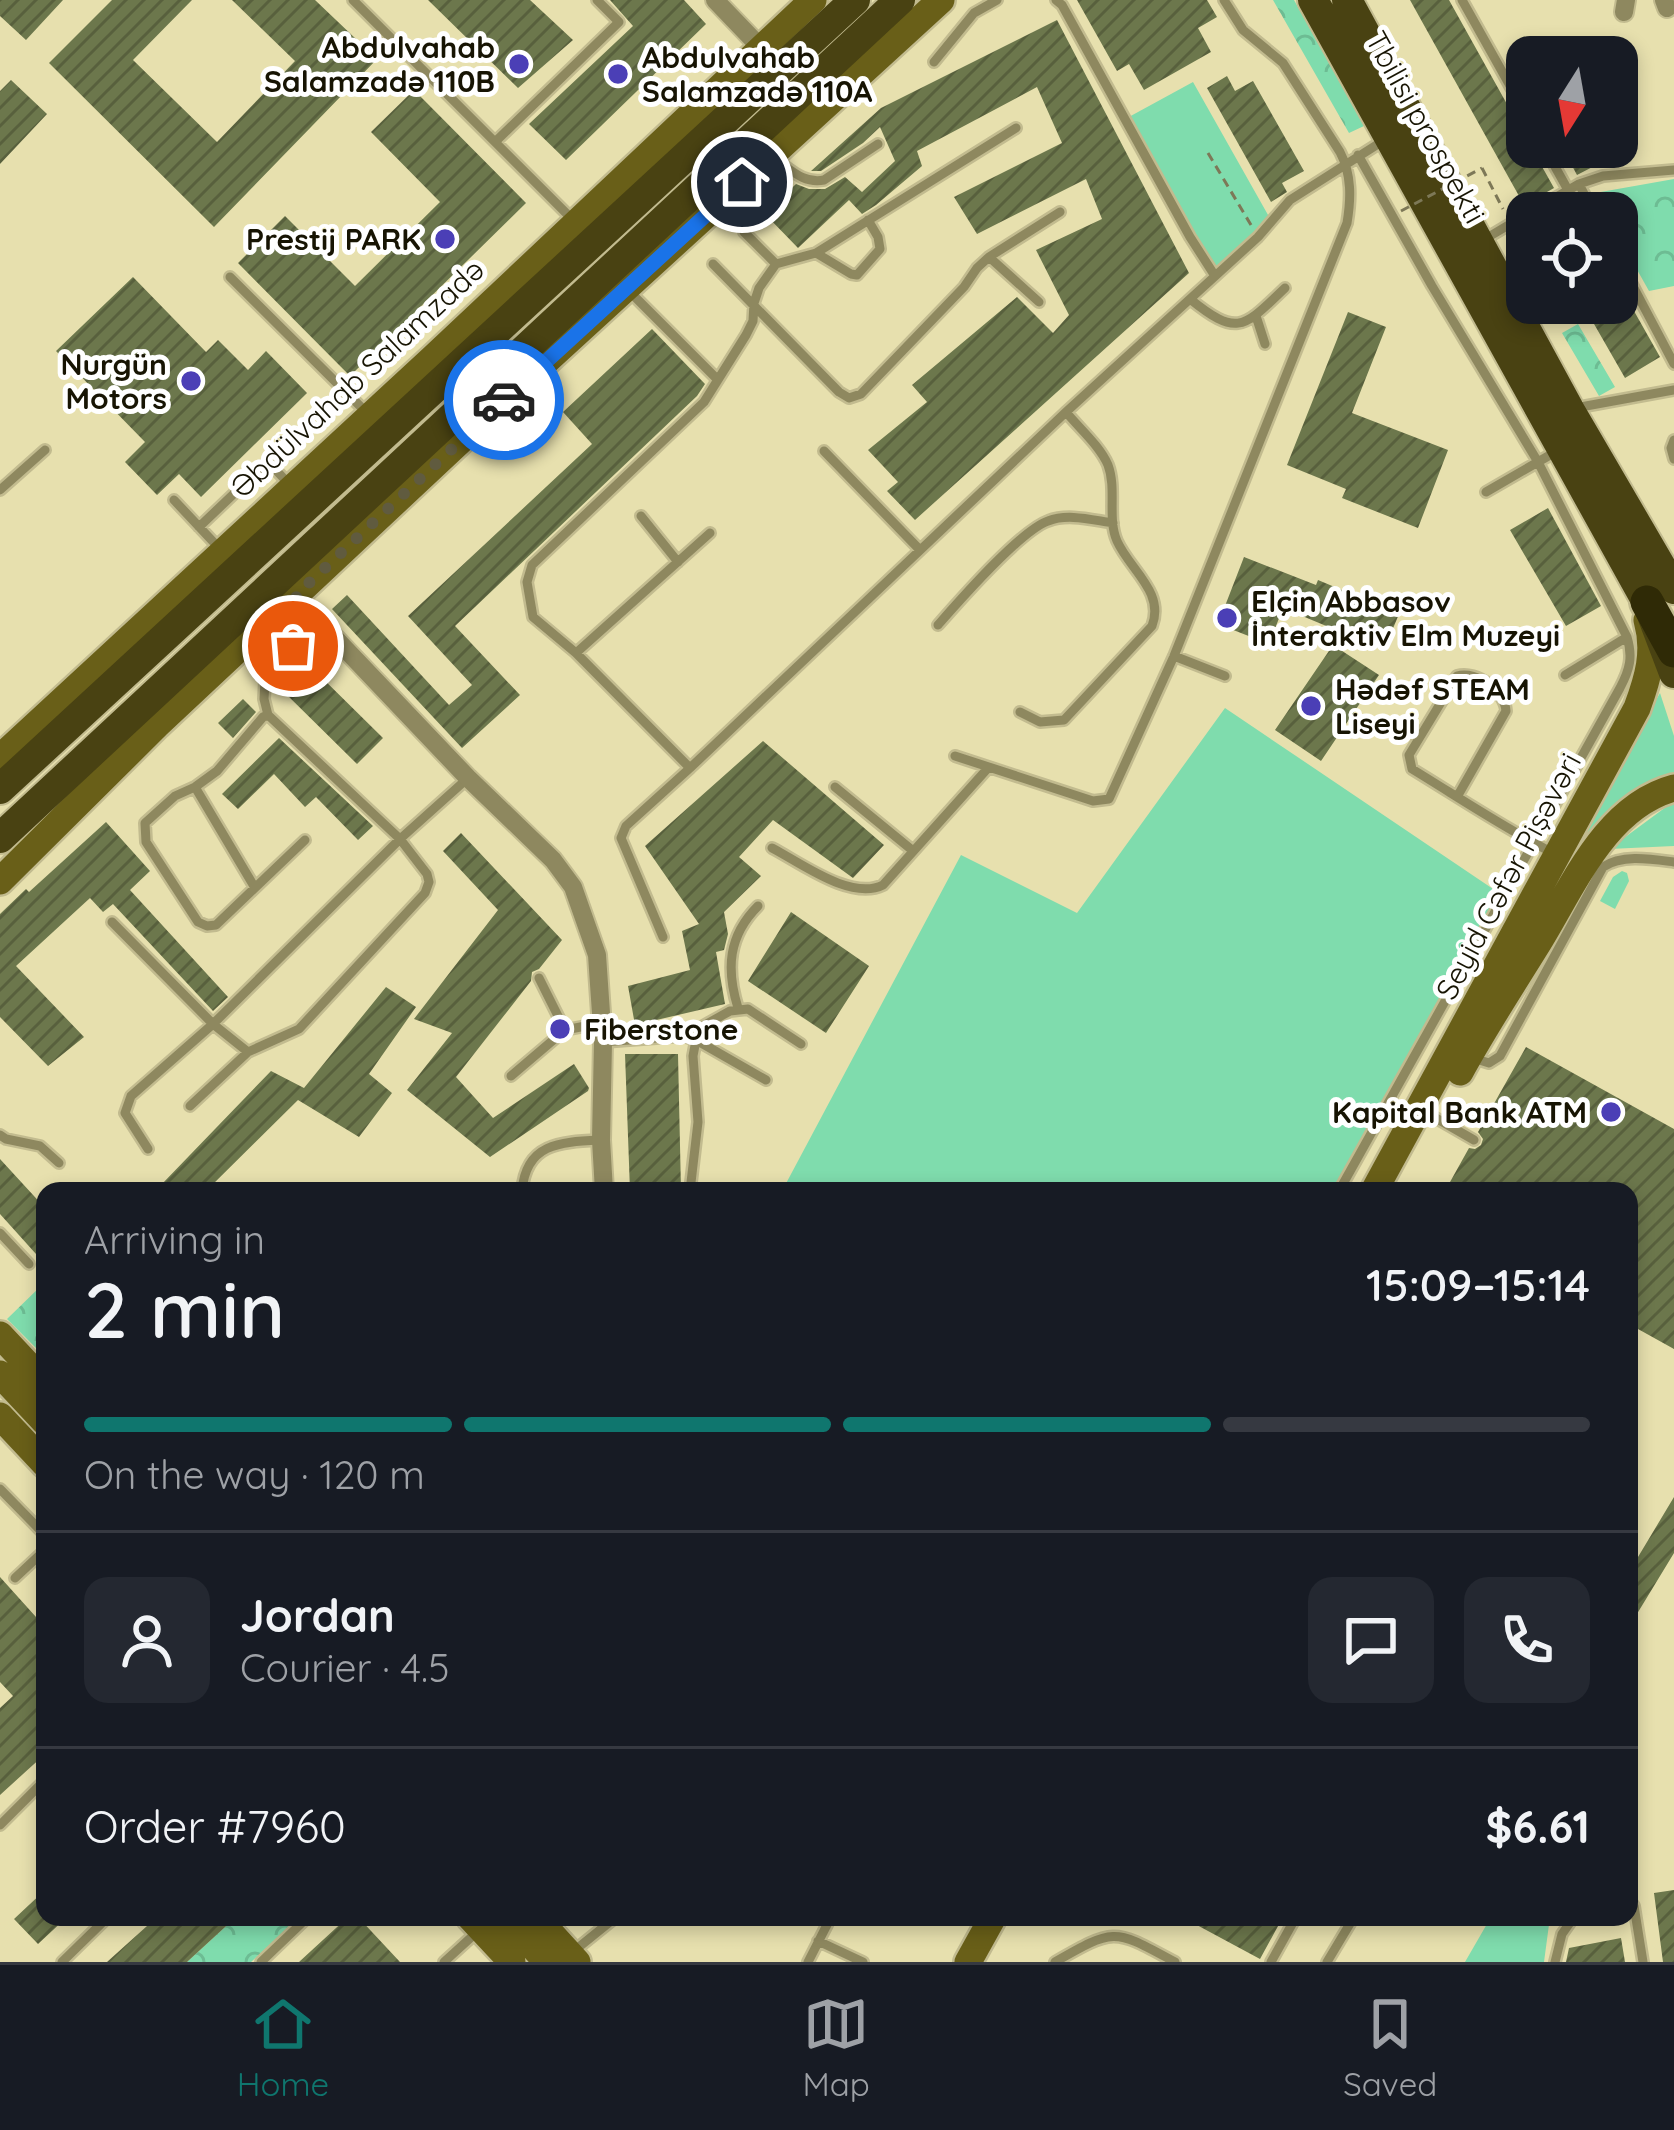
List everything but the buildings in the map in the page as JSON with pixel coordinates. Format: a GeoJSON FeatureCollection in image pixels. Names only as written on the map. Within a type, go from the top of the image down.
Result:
{"type":"FeatureCollection","features":[{"type":"Feature","properties":{"kind":"highway"},"geometry":{"type":"LineString","coordinates":[[1652,591],[1674,651]]}},
{"type":"Feature","properties":{"kind":"main road","name":"Əbdülvahab Salamzadə"},"geometry":{"type":"LineString","coordinates":[[0,838],[344,517],[782,69],[813,0]]}},
{"type":"Feature","properties":{"kind":"main road","name":"Əbdülvahab Salamzadə"},"geometry":{"type":"LineString","coordinates":[[0,758],[223,552],[293,497],[856,0]]}},
{"type":"Feature","properties":{"kind":"main road","name":"Əbdülvahab Salamzadə"},"geometry":{"type":"LineString","coordinates":[[0,789],[160,640],[370,416],[575,222],[782,69],[900,0]]}},
{"type":"Feature","properties":{"kind":"main road"},"geometry":{"type":"LineString","coordinates":[[0,881],[326,566],[940,0]]}},
{"type":"Feature","properties":{"kind":"main road","name":"Tbilisi prospekti"},"geometry":{"type":"LineString","coordinates":[[1312,0],[1390,136],[1550,455],[1652,591]]}},
{"type":"Feature","properties":{"kind":"main road","name":"Tbilisi prospekti"},"geometry":{"type":"LineString","coordinates":[[1347,0],[1569,409],[1652,591],[1674,673]]}},
{"type":"Feature","properties":{"kind":"main road"},"geometry":{"type":"LineString","coordinates":[[326,566],[344,517]]}},
{"type":"Feature","properties":{"kind":"main road","name":"Seyid Cəfər Pişəvəri"},"geometry":{"type":"LineString","coordinates":[[1399,1182],[1537,921],[1546,849],[1636,708],[1650,670],[1652,591]]}},
{"type":"Feature","properties":{"kind":"main road"},"geometry":{"type":"LineString","coordinates":[[160,640],[180,592]]}},
{"type":"Feature","properties":{"kind":"main road"},"geometry":{"type":"LineString","coordinates":[[184,666],[238,650]]}},
{"type":"Feature","properties":{"kind":"main road","name":"Seyid Cəfər Pişəvəri"},"geometry":{"type":"LineString","coordinates":[[1379,1182],[1537,921],[1601,840],[1643,803],[1674,788]]}},
{"type":"Feature","properties":{"kind":"main road"},"geometry":{"type":"LineString","coordinates":[[0,1335],[36,1373]]}},
{"type":"Feature","properties":{"kind":"main road"},"geometry":{"type":"LineString","coordinates":[[0,1374],[36,1412]]}},
{"type":"Feature","properties":{"kind":"main road"},"geometry":{"type":"LineString","coordinates":[[0,1416],[36,1454]]}},
{"type":"Feature","properties":{"kind":"main road"},"geometry":{"type":"LineString","coordinates":[[488,1926],[512,1962]]}},
{"type":"Feature","properties":{"kind":"main road"},"geometry":{"type":"LineString","coordinates":[[495,1926],[565,1960]]}},
{"type":"Feature","properties":{"kind":"main road"},"geometry":{"type":"LineString","coordinates":[[542,1926],[565,1960]]}},
{"type":"Feature","properties":{"kind":"main road"},"geometry":{"type":"LineString","coordinates":[[949,1962],[969,1926]]}},
{"type":"Feature","properties":{"kind":"main road"},"geometry":{"type":"LineString","coordinates":[[968,1962],[988,1926]]}},
{"type":"Feature","properties":{"kind":"street"},"geometry":{"type":"LineString","coordinates":[[715,0],[782,69]]}},
{"type":"Feature","properties":{"kind":"street"},"geometry":{"type":"LineString","coordinates":[[295,596],[553,860],[573,887],[597,956],[603,1182]]}},
{"type":"Feature","properties":{"kind":"lane"},"geometry":{"type":"LineString","coordinates":[[353,0],[575,222]]}},
{"type":"Feature","properties":{"kind":"lane"},"geometry":{"type":"LineString","coordinates":[[496,141],[619,22],[597,0]]}},
{"type":"Feature","properties":{"kind":"lane"},"geometry":{"type":"LineString","coordinates":[[934,62],[974,13],[997,0]]}},
{"type":"Feature","properties":{"kind":"lane"},"geometry":{"type":"LineString","coordinates":[[1056,0],[1215,277]]}},
{"type":"Feature","properties":{"kind":"lane"},"geometry":{"type":"LineString","coordinates":[[955,756],[1093,801],[1109,799],[1174,656],[1347,223],[1351,196],[1346,163],[1283,63],[1243,30],[1224,0]]}},
{"type":"Feature","properties":{"kind":"lane"},"geometry":{"type":"LineString","coordinates":[[1462,0],[1506,79]]}},
{"type":"Feature","properties":{"kind":"lane"},"geometry":{"type":"LineString","coordinates":[[690,768],[576,653],[533,617],[527,582],[532,565],[704,402],[746,335],[765,276],[776,264],[817,253],[1016,128]]}},
{"type":"Feature","properties":{"kind":"lane"},"geometry":{"type":"LineString","coordinates":[[663,937],[621,838],[626,826],[1258,237],[1290,200],[1390,136]]}},
{"type":"Feature","properties":{"kind":"lane"},"geometry":{"type":"LineString","coordinates":[[771,156],[814,182],[878,144]]}},
{"type":"Feature","properties":{"kind":"lane"},"geometry":{"type":"LineString","coordinates":[[1344,1182],[1546,849],[1629,670],[1632,653],[1550,455],[1432,286],[1358,155]]}},
{"type":"Feature","properties":{"kind":"lane"},"geometry":{"type":"LineString","coordinates":[[1560,168],[1578,192]]}},
{"type":"Feature","properties":{"kind":"lane"},"geometry":{"type":"LineString","coordinates":[[1565,192],[1604,176],[1674,170]]}},
{"type":"Feature","properties":{"kind":"lane"},"geometry":{"type":"LineString","coordinates":[[713,264],[849,398],[861,394],[989,257],[1060,212]]}},
{"type":"Feature","properties":{"kind":"lane"},"geometry":{"type":"LineString","coordinates":[[817,253],[851,274],[862,271],[880,249],[868,220]]}},
{"type":"Feature","properties":{"kind":"lane"},"geometry":{"type":"LineString","coordinates":[[1480,242],[1506,227]]}},
{"type":"Feature","properties":{"kind":"lane"},"geometry":{"type":"LineString","coordinates":[[744,232],[776,264]]}},
{"type":"Feature","properties":{"kind":"lane"},"geometry":{"type":"LineString","coordinates":[[989,257],[1039,302]]}},
{"type":"Feature","properties":{"kind":"lane"},"geometry":{"type":"LineString","coordinates":[[230,277],[370,416]]}},
{"type":"Feature","properties":{"kind":"lane"},"geometry":{"type":"LineString","coordinates":[[1190,298],[1216,320],[1234,323],[1256,316],[1285,287]]}},
{"type":"Feature","properties":{"kind":"lane"},"geometry":{"type":"LineString","coordinates":[[626,288],[717,379]]}},
{"type":"Feature","properties":{"kind":"lane"},"geometry":{"type":"LineString","coordinates":[[1638,296],[1674,364]]}},
{"type":"Feature","properties":{"kind":"lane"},"geometry":{"type":"LineString","coordinates":[[1256,316],[1265,344]]}},
{"type":"Feature","properties":{"kind":"lane"},"geometry":{"type":"LineString","coordinates":[[1569,409],[1674,390]]}},
{"type":"Feature","properties":{"kind":"lane"},"geometry":{"type":"LineString","coordinates":[[1020,712],[1040,722],[1064,720],[1152,626],[1156,616],[1153,596],[1119,545],[1105,458],[1066,412]]}},
{"type":"Feature","properties":{"kind":"lane"},"geometry":{"type":"LineString","coordinates":[[1674,440],[1674,459]]}},
{"type":"Feature","properties":{"kind":"lane"},"geometry":{"type":"LineString","coordinates":[[0,490],[45,450]]}},
{"type":"Feature","properties":{"kind":"lane"},"geometry":{"type":"LineString","coordinates":[[824,452],[920,550]]}},
{"type":"Feature","properties":{"kind":"lane"},"geometry":{"type":"LineString","coordinates":[[1486,492],[1550,455]]}},
{"type":"Feature","properties":{"kind":"lane"},"geometry":{"type":"LineString","coordinates":[[199,527],[263,466],[273,467],[293,497]]}},
{"type":"Feature","properties":{"kind":"lane"},"geometry":{"type":"LineString","coordinates":[[173,500],[223,552]]}},
{"type":"Feature","properties":{"kind":"lane"},"geometry":{"type":"LineString","coordinates":[[641,516],[678,562]]}},
{"type":"Feature","properties":{"kind":"lane"},"geometry":{"type":"LineString","coordinates":[[938,625],[965,593],[1048,520],[1065,517],[1113,524]]}},
{"type":"Feature","properties":{"kind":"lane"},"geometry":{"type":"LineString","coordinates":[[576,653],[710,533]]}},
{"type":"Feature","properties":{"kind":"lane"},"geometry":{"type":"LineString","coordinates":[[190,1106],[248,1052],[299,1029],[425,893],[429,882],[400,838],[268,715],[265,681],[316,619]]}},
{"type":"Feature","properties":{"kind":"lane"},"geometry":{"type":"LineString","coordinates":[[1565,675],[1627,637]]}},
{"type":"Feature","properties":{"kind":"lane"},"geometry":{"type":"LineString","coordinates":[[1174,656],[1225,676]]}},
{"type":"Feature","properties":{"kind":"lane"},"geometry":{"type":"LineString","coordinates":[[1457,797],[1507,704],[1467,673],[1457,676],[1409,755],[1412,769],[1457,797],[1546,849]]}},
{"type":"Feature","properties":{"kind":"lane"},"geometry":{"type":"LineString","coordinates":[[268,715],[217,771],[175,796],[145,823],[146,842],[198,922],[207,926],[216,925],[305,839]]}},
{"type":"Feature","properties":{"kind":"lane"},"geometry":{"type":"LineString","coordinates":[[772,848],[839,883],[858,890],[874,889],[884,885],[988,768]]}},
{"type":"Feature","properties":{"kind":"lane"},"geometry":{"type":"LineString","coordinates":[[148,1149],[125,1113],[130,1096],[213,1024],[400,838],[468,778]]}},
{"type":"Feature","properties":{"kind":"lane"},"geometry":{"type":"LineString","coordinates":[[195,787],[255,887]]}},
{"type":"Feature","properties":{"kind":"lane"},"geometry":{"type":"LineString","coordinates":[[835,787],[911,850]]}},
{"type":"Feature","properties":{"kind":"lane"},"geometry":{"type":"LineString","coordinates":[[1468,1056],[1489,1063],[1500,1056],[1603,867],[1624,859],[1674,862]]}},
{"type":"Feature","properties":{"kind":"lane"},"geometry":{"type":"LineString","coordinates":[[738,1008],[730,957],[736,933],[758,906]]}},
{"type":"Feature","properties":{"kind":"lane"},"geometry":{"type":"LineString","coordinates":[[112,922],[213,1024],[248,1052]]}},
{"type":"Feature","properties":{"kind":"lane"},"geometry":{"type":"LineString","coordinates":[[539,979],[565,1030]]}},
{"type":"Feature","properties":{"kind":"lane"},"geometry":{"type":"LineString","coordinates":[[690,1182],[697,1143],[693,1056],[704,1026],[738,1008],[748,1009],[800,1044]]}},
{"type":"Feature","properties":{"kind":"lane"},"geometry":{"type":"LineString","coordinates":[[511,1076],[565,1030],[696,1040],[766,1080]]}},
{"type":"Feature","properties":{"kind":"lane"},"geometry":{"type":"LineString","coordinates":[[1435,1118],[1474,1140]]}},
{"type":"Feature","properties":{"kind":"lane"},"geometry":{"type":"LineString","coordinates":[[0,1135],[40,1146],[59,1163]]}},
{"type":"Feature","properties":{"kind":"lane"},"geometry":{"type":"LineString","coordinates":[[523,1182],[532,1157],[552,1145],[601,1141]]}},
{"type":"Feature","properties":{"kind":"lane"},"geometry":{"type":"LineString","coordinates":[[0,1233],[28,1264]]}},
{"type":"Feature","properties":{"kind":"lane"},"geometry":{"type":"LineString","coordinates":[[0,1489],[36,1526]]}},
{"type":"Feature","properties":{"kind":"lane"},"geometry":{"type":"LineString","coordinates":[[15,1578],[36,1558]]}},
{"type":"Feature","properties":{"kind":"lane"},"geometry":{"type":"LineString","coordinates":[[0,1825],[36,1789]]}},
{"type":"Feature","properties":{"kind":"lane"},"geometry":{"type":"LineString","coordinates":[[62,1962],[99,1926]]}},
{"type":"Feature","properties":{"kind":"lane"},"geometry":{"type":"LineString","coordinates":[[261,1962],[299,1926]]}},
{"type":"Feature","properties":{"kind":"lane"},"geometry":{"type":"LineString","coordinates":[[444,1962],[480,1926]]}},
{"type":"Feature","properties":{"kind":"lane"},"geometry":{"type":"LineString","coordinates":[[565,1960],[605,1926]]}},
{"type":"Feature","properties":{"kind":"lane"},"geometry":{"type":"LineString","coordinates":[[803,1962],[826,1926]]}},
{"type":"Feature","properties":{"kind":"lane"},"geometry":{"type":"LineString","coordinates":[[1271,1962],[1291,1926]]}},
{"type":"Feature","properties":{"kind":"lane"},"geometry":{"type":"LineString","coordinates":[[1327,1962],[1347,1926]]}},
{"type":"Feature","properties":{"kind":"lane"},"geometry":{"type":"LineString","coordinates":[[1555,1962],[1568,1926]]}},
{"type":"Feature","properties":{"kind":"lane"},"geometry":{"type":"LineString","coordinates":[[1637,1926],[1643,1962]]}},
{"type":"Feature","properties":{"kind":"lane"},"geometry":{"type":"LineString","coordinates":[[1055,1962],[1113,1935],[1175,1962]]}},
{"type":"Feature","properties":{"kind":"lane"},"geometry":{"type":"LineString","coordinates":[[818,1941],[863,1962]]}},
{"type":"Feature","properties":{"kind":"path"},"geometry":{"type":"LineString","coordinates":[[1208,153],[1258,237]]}},
{"type":"Feature","properties":{"kind":"path"},"geometry":{"type":"LineString","coordinates":[[1401,211],[1482,168],[1497,197]]}},
{"type":"Feature","properties":{"kind":"green space"},"geometry":{"type":"Polygon","coordinates":[[[1273,0],[1294,0],[1364,126],[1349,133],[1273,0]]]}},
{"type":"Feature","properties":{"kind":"green space"},"geometry":{"type":"Polygon","coordinates":[[[1193,82],[1272,222],[1214,273],[1127,118],[1193,82]]]}},
{"type":"Feature","properties":{"kind":"green space"},"geometry":{"type":"Polygon","coordinates":[[[1674,179],[1674,286],[1649,291],[1638,271],[1638,192],[1601,192],[1674,179]]]}},
{"type":"Feature","properties":{"kind":"green space"},"geometry":{"type":"Polygon","coordinates":[[[1578,324],[1615,387],[1599,396],[1562,333],[1578,324]]]}},
{"type":"Feature","properties":{"kind":"green space"},"geometry":{"type":"Polygon","coordinates":[[[1660,693],[1674,736],[1674,774],[1653,783],[1583,837],[1602,795],[1660,693]]]}},
{"type":"Feature","properties":{"kind":"green space"},"geometry":{"type":"Polygon","coordinates":[[[1225,708],[1499,893],[1337,1182],[787,1182],[961,855],[1077,913],[1225,708]]]}},
{"type":"Feature","properties":{"kind":"green space"},"geometry":{"type":"Polygon","coordinates":[[[1674,803],[1674,846],[1609,849],[1670,804],[1674,803]]]}},
{"type":"Feature","properties":{"kind":"green space"},"geometry":{"type":"Polygon","coordinates":[[[1622,871],[1629,881],[1615,909],[1600,901],[1613,877],[1622,871]]]}},
{"type":"Feature","properties":{"kind":"green space"},"geometry":{"type":"Polygon","coordinates":[[[36,1291],[36,1348],[7,1319],[36,1291]]]}},
{"type":"Feature","properties":{"kind":"green space"},"geometry":{"type":"Polygon","coordinates":[[[226,1926],[290,1926],[251,1962],[187,1962],[226,1926]]]}},
{"type":"Feature","properties":{"kind":"green space"},"geometry":{"type":"Polygon","coordinates":[[[1486,1926],[1549,1926],[1544,1962],[1465,1962],[1486,1926]]]}},
{"type":"Feature","properties":{"kind":"way so far"},"geometry":{"type":"LineString","coordinates":[[293,646],[316,619],[295,596],[504,400]]}},
{"type":"Feature","properties":{"kind":"place","name":"Abdulvahab Salamzadə 110B"},"geometry":{"type":"Point","coordinates":[519,64]}},
{"type":"Feature","properties":{"kind":"place","name":"Abdulvahab Salamzadə 110A"},"geometry":{"type":"Point","coordinates":[618,74]}},
{"type":"Feature","properties":{"kind":"place","name":"Prestij PARK"},"geometry":{"type":"Point","coordinates":[445,239]}},
{"type":"Feature","properties":{"kind":"place","name":"Nurgün Motors"},"geometry":{"type":"Point","coordinates":[191,381]}},
{"type":"Feature","properties":{"kind":"place","name":"Elçin Abbasov İnteraktiv Elm Muzeyi"},"geometry":{"type":"Point","coordinates":[1227,618]}},
{"type":"Feature","properties":{"kind":"place","name":"Hədəf STEAM Liseyi"},"geometry":{"type":"Point","coordinates":[1311,706]}},
{"type":"Feature","properties":{"kind":"place","name":"Fiberstone"},"geometry":{"type":"Point","coordinates":[560,1029]}},
{"type":"Feature","properties":{"kind":"place","name":"Kapital Bank ATM"},"geometry":{"type":"Point","coordinates":[1611,1112]}},
{"type":"Feature","properties":{"kind":"route"},"geometry":{"type":"LineString","coordinates":[[504,400],[742,182]]}}]}
